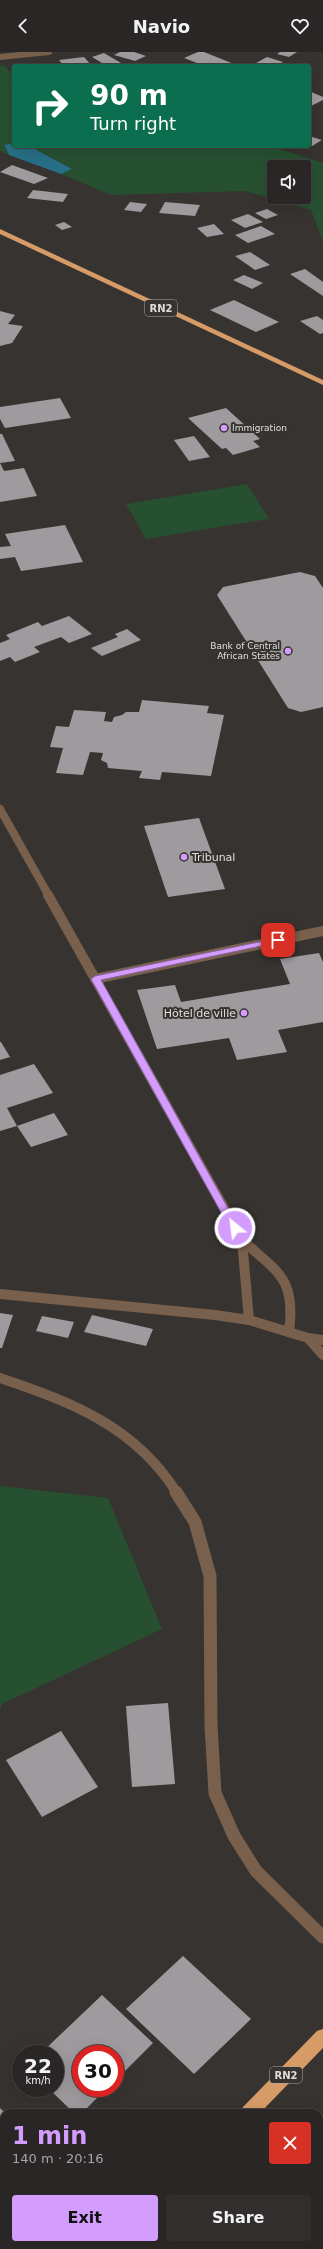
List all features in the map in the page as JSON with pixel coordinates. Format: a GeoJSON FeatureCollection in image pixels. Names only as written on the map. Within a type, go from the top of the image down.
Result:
{"type":"FeatureCollection","features":[{"type":"Feature","properties":{"kind":"highway","name":"RN2"},"geometry":{"type":"LineString","coordinates":[[0,231],[323,384]]}},
{"type":"Feature","properties":{"kind":"highway","name":"RN2"},"geometry":{"type":"LineString","coordinates":[[253,2109],[323,2037]]}},
{"type":"Feature","properties":{"kind":"street"},"geometry":{"type":"LineString","coordinates":[[0,57],[49,52]]}},
{"type":"Feature","properties":{"kind":"street"},"geometry":{"type":"LineString","coordinates":[[0,809],[242,1240],[281,1276],[290,1291],[292,1307],[289,1332]]}},
{"type":"Feature","properties":{"kind":"street"},"geometry":{"type":"LineString","coordinates":[[95,979],[323,931]]}},
{"type":"Feature","properties":{"kind":"street"},"geometry":{"type":"LineString","coordinates":[[242,1240],[249,1320]]}},
{"type":"Feature","properties":{"kind":"street"},"geometry":{"type":"LineString","coordinates":[[0,1294],[215,1315],[249,1320],[308,1338],[323,1340]]}},
{"type":"Feature","properties":{"kind":"street"},"geometry":{"type":"LineString","coordinates":[[308,1338],[323,1355]]}},
{"type":"Feature","properties":{"kind":"street"},"geometry":{"type":"LineString","coordinates":[[0,1378],[59,1398],[110,1425],[139,1447],[150,1459],[170,1482],[196,1522],[210,1576],[211,1726],[215,1793],[234,1836],[256,1872],[323,1937]]}},
{"type":"Feature","properties":{"kind":"green space"},"geometry":{"type":"Polygon","coordinates":[[[4,65],[12,75],[12,144],[4,146],[9,155],[0,151],[0,66],[4,65]]]}},
{"type":"Feature","properties":{"kind":"green space"},"geometry":{"type":"Polygon","coordinates":[[[33,148],[276,148],[323,163],[323,242],[311,210],[290,204],[311,204],[311,160],[267,160],[267,197],[245,191],[111,195],[61,174],[72,169],[33,148]]]}},
{"type":"Feature","properties":{"kind":"green space"},"geometry":{"type":"Polygon","coordinates":[[[247,484],[269,519],[146,539],[126,504],[247,484]]]}},
{"type":"Feature","properties":{"kind":"green space"},"geometry":{"type":"Polygon","coordinates":[[[0,1486],[108,1498],[162,1629],[2,1704],[0,1710],[0,1486]]]}},
{"type":"Feature","properties":{"kind":"water"},"geometry":{"type":"Polygon","coordinates":[[[12,143],[12,148],[33,148],[72,169],[61,174],[9,155],[4,145],[12,143]]]}},
{"type":"Feature","properties":{"kind":"building"},"geometry":{"type":"Polygon","coordinates":[[[120,52],[134,52],[146,56],[135,61],[114,55],[120,52]]]}},
{"type":"Feature","properties":{"kind":"building"},"geometry":{"type":"Polygon","coordinates":[[[198,52],[204,52],[234,64],[200,64],[184,58],[198,52]]]}},
{"type":"Feature","properties":{"kind":"building"},"geometry":{"type":"Polygon","coordinates":[[[280,52],[297,52],[289,57],[277,54],[280,52]]]}},
{"type":"Feature","properties":{"kind":"building"},"geometry":{"type":"Polygon","coordinates":[[[104,53],[123,64],[104,64],[92,57],[104,53]]]}},
{"type":"Feature","properties":{"kind":"building"},"geometry":{"type":"Polygon","coordinates":[[[84,57],[90,64],[62,64],[59,60],[84,57]]]}},
{"type":"Feature","properties":{"kind":"building"},"geometry":{"type":"Polygon","coordinates":[[[267,57],[283,62],[279,64],[256,63],[267,57]]]}},
{"type":"Feature","properties":{"kind":"building"},"geometry":{"type":"Polygon","coordinates":[[[311,92],[323,97],[323,100],[311,106],[311,92]]]}},
{"type":"Feature","properties":{"kind":"building"},"geometry":{"type":"Polygon","coordinates":[[[311,137],[322,140],[312,146],[311,137]]]}},
{"type":"Feature","properties":{"kind":"building"},"geometry":{"type":"Polygon","coordinates":[[[12,165],[48,178],[34,184],[0,172],[12,165]]]}},
{"type":"Feature","properties":{"kind":"building"},"geometry":{"type":"Polygon","coordinates":[[[33,190],[68,194],[63,202],[27,198],[33,190]]]}},
{"type":"Feature","properties":{"kind":"building"},"geometry":{"type":"Polygon","coordinates":[[[130,202],[147,204],[141,212],[124,210],[130,202]]]}},
{"type":"Feature","properties":{"kind":"building"},"geometry":{"type":"Polygon","coordinates":[[[165,202],[200,205],[195,216],[159,213],[165,202]]]}},
{"type":"Feature","properties":{"kind":"building"},"geometry":{"type":"Polygon","coordinates":[[[267,209],[278,215],[266,219],[255,213],[267,209]]]}},
{"type":"Feature","properties":{"kind":"building"},"geometry":{"type":"Polygon","coordinates":[[[248,214],[263,222],[245,228],[231,220],[248,214]]]}},
{"type":"Feature","properties":{"kind":"building"},"geometry":{"type":"Polygon","coordinates":[[[64,222],[72,227],[62,230],[55,225],[64,222]]]}},
{"type":"Feature","properties":{"kind":"building"},"geometry":{"type":"Polygon","coordinates":[[[214,224],[224,234],[207,237],[197,228],[214,224]]]}},
{"type":"Feature","properties":{"kind":"building"},"geometry":{"type":"Polygon","coordinates":[[[261,226],[275,234],[248,243],[235,235],[261,226]]]}},
{"type":"Feature","properties":{"kind":"building"},"geometry":{"type":"Polygon","coordinates":[[[250,252],[270,265],[255,270],[235,256],[250,252]]]}},
{"type":"Feature","properties":{"kind":"building"},"geometry":{"type":"Polygon","coordinates":[[[305,269],[323,282],[323,296],[290,274],[305,269]]]}},
{"type":"Feature","properties":{"kind":"building"},"geometry":{"type":"Polygon","coordinates":[[[244,275],[263,283],[252,289],[233,280],[244,275]]]}},
{"type":"Feature","properties":{"kind":"building"},"geometry":{"type":"Polygon","coordinates":[[[234,300],[279,322],[256,332],[210,310],[234,300]]]}},
{"type":"Feature","properties":{"kind":"building"},"geometry":{"type":"Polygon","coordinates":[[[0,311],[15,315],[8,324],[23,326],[12,343],[0,346],[0,311]]]}},
{"type":"Feature","properties":{"kind":"building"},"geometry":{"type":"Polygon","coordinates":[[[317,316],[323,320],[323,333],[320,334],[300,321],[317,316]]]}},
{"type":"Feature","properties":{"kind":"building"},"geometry":{"type":"Polygon","coordinates":[[[60,398],[71,418],[5,428],[0,419],[0,407],[60,398]]]}},
{"type":"Feature","properties":{"kind":"building","name":"Immigration"},"geometry":{"type":"Polygon","coordinates":[[[226,408],[260,439],[253,441],[260,447],[233,455],[226,448],[222,449],[188,418],[226,408]]]}},
{"type":"Feature","properties":{"kind":"building"},"geometry":{"type":"Polygon","coordinates":[[[0,434],[2,434],[15,461],[0,463],[0,434]]]}},
{"type":"Feature","properties":{"kind":"building"},"geometry":{"type":"Polygon","coordinates":[[[194,436],[210,457],[189,461],[174,440],[194,436]]]}},
{"type":"Feature","properties":{"kind":"building"},"geometry":{"type":"Polygon","coordinates":[[[0,463],[4,471],[24,468],[37,496],[0,502],[0,463]]]}},
{"type":"Feature","properties":{"kind":"building"},"geometry":{"type":"Polygon","coordinates":[[[65,525],[83,562],[21,571],[15,557],[0,559],[0,547],[11,546],[5,534],[65,525]]]}},
{"type":"Feature","properties":{"kind":"building","name":"Bank of Central African States"},"geometry":{"type":"Polygon","coordinates":[[[300,572],[315,576],[323,588],[323,707],[301,712],[288,708],[217,595],[223,587],[300,572]]]}},
{"type":"Feature","properties":{"kind":"building"},"geometry":{"type":"Polygon","coordinates":[[[69,616],[92,634],[69,643],[61,637],[34,647],[40,652],[15,662],[10,657],[0,661],[0,643],[10,639],[6,635],[38,622],[42,626],[69,616]]]}},
{"type":"Feature","properties":{"kind":"building"},"geometry":{"type":"Polygon","coordinates":[[[127,629],[141,640],[102,656],[91,648],[118,637],[115,634],[127,629]]]}},
{"type":"Feature","properties":{"kind":"building"},"geometry":{"type":"Polygon","coordinates":[[[142,700],[209,706],[207,713],[224,715],[211,776],[162,772],[160,780],[139,778],[142,771],[108,768],[107,763],[101,760],[103,753],[90,752],[83,775],[56,773],[63,748],[50,747],[56,726],[69,727],[74,710],[106,712],[104,721],[112,722],[114,717],[122,715],[126,712],[139,712],[142,700]]]}},
{"type":"Feature","properties":{"kind":"building","name":"Tribunal"},"geometry":{"type":"Polygon","coordinates":[[[199,818],[225,889],[168,897],[144,826],[199,818]]]}},
{"type":"Feature","properties":{"kind":"building"},"geometry":{"type":"Polygon","coordinates":[[[319,953],[323,962],[323,1022],[278,1030],[287,1052],[237,1060],[229,1038],[157,1049],[137,990],[175,985],[181,1002],[290,984],[280,959],[319,953]]]}},
{"type":"Feature","properties":{"kind":"building"},"geometry":{"type":"Polygon","coordinates":[[[1,1042],[10,1057],[0,1060],[1,1042]]]}},
{"type":"Feature","properties":{"kind":"building"},"geometry":{"type":"Polygon","coordinates":[[[34,1064],[53,1093],[7,1108],[17,1126],[0,1131],[0,1075],[34,1064]]]}},
{"type":"Feature","properties":{"kind":"building"},"geometry":{"type":"Polygon","coordinates":[[[54,1113],[68,1135],[31,1147],[17,1126],[54,1113]]]}},
{"type":"Feature","properties":{"kind":"building"},"geometry":{"type":"Polygon","coordinates":[[[0,1313],[13,1315],[2,1348],[0,1348],[0,1313]]]}},
{"type":"Feature","properties":{"kind":"building"},"geometry":{"type":"Polygon","coordinates":[[[92,1315],[153,1329],[146,1346],[84,1332],[92,1315]]]}},
{"type":"Feature","properties":{"kind":"building"},"geometry":{"type":"Polygon","coordinates":[[[42,1316],[74,1322],[68,1338],[36,1331],[42,1316]]]}},
{"type":"Feature","properties":{"kind":"building"},"geometry":{"type":"Polygon","coordinates":[[[168,1703],[175,1784],[132,1787],[126,1706],[168,1703]]]}},
{"type":"Feature","properties":{"kind":"building"},"geometry":{"type":"Polygon","coordinates":[[[61,1731],[98,1787],[42,1817],[6,1760],[61,1731]]]}},
{"type":"Feature","properties":{"kind":"building"},"geometry":{"type":"Polygon","coordinates":[[[183,1956],[251,2019],[194,2074],[126,2009],[183,1956]]]}},
{"type":"Feature","properties":{"kind":"building"},"geometry":{"type":"Polygon","coordinates":[[[102,1995],[153,2043],[124,2072],[124,2045],[72,2045],[72,2097],[98,2097],[86,2109],[70,2109],[57,2097],[64,2097],[64,2045],[49,2045],[102,1995]]]}},
{"type":"Feature","properties":{"kind":"place","name":"Immigration"},"geometry":{"type":"Point","coordinates":[224,428]}},
{"type":"Feature","properties":{"kind":"place","name":"Bank of Central African States"},"geometry":{"type":"Point","coordinates":[288,651]}},
{"type":"Feature","properties":{"kind":"place","name":"Tribunal"},"geometry":{"type":"Point","coordinates":[184,857]}},
{"type":"Feature","properties":{"kind":"place","name":"Hôtel de ville"},"geometry":{"type":"Point","coordinates":[244,1013]}},
{"type":"Feature","properties":{"kind":"route"},"geometry":{"type":"LineString","coordinates":[[235,1228],[95,979],[278,940]]}}]}
